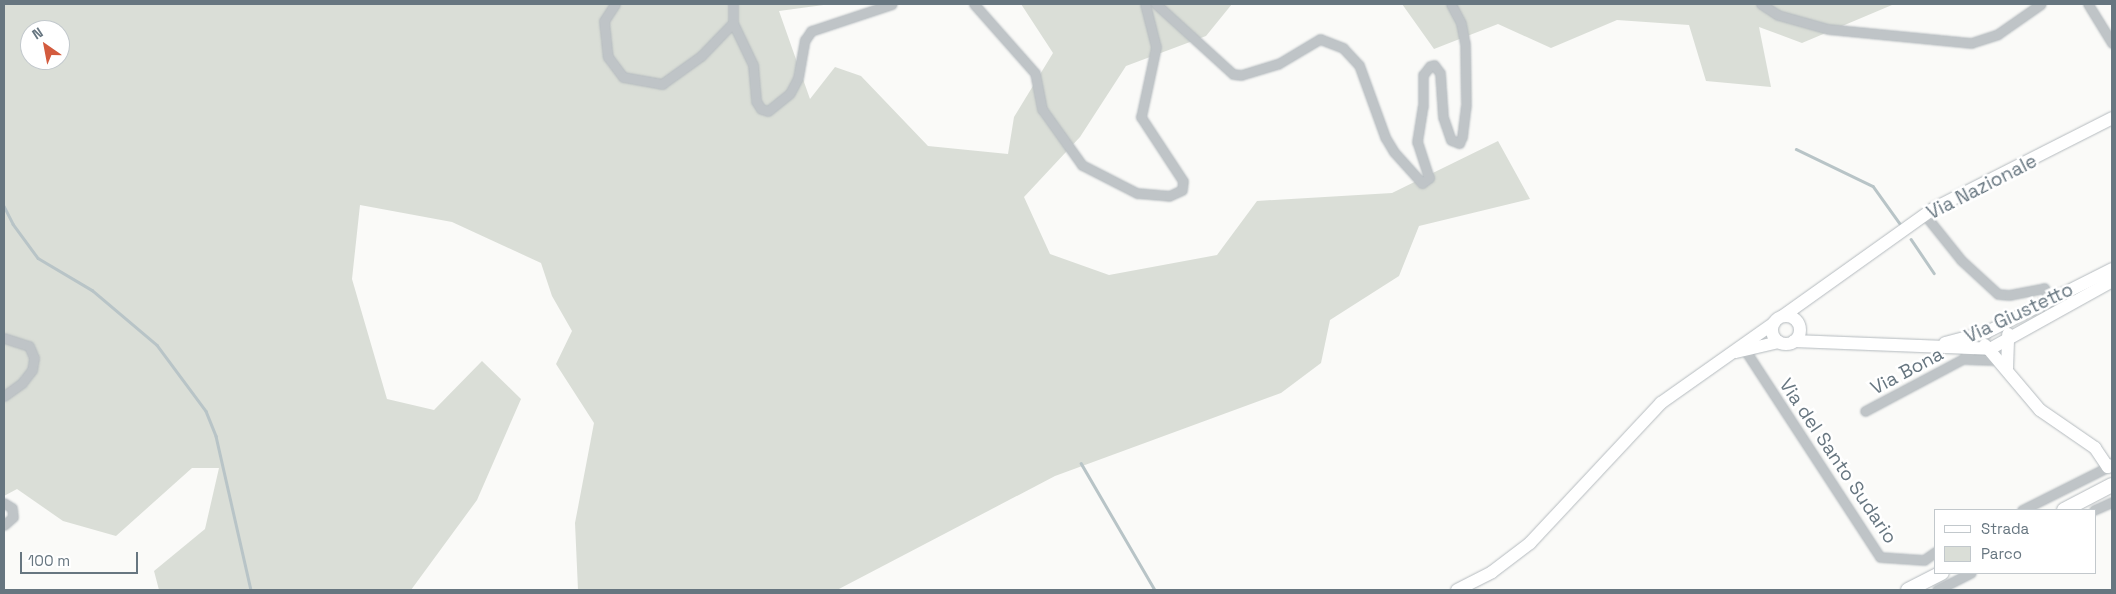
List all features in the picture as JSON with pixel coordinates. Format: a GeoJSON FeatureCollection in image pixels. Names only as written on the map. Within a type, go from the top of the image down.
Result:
{"type":"FeatureCollection","features":[{"type":"Feature","properties":{"kind":"main road","name":"Via Nazionale"},"geometry":{"type":"LineString","coordinates":[[1457,590],[1492,572],[1530,543],[1661,403],[1925,216],[2112,118]]}},
{"type":"Feature","properties":{"kind":"main road","name":"Via Giustetto"},"geometry":{"type":"LineString","coordinates":[[1923,347],[1958,342],[1987,332],[2112,269]]}},
{"type":"Feature","properties":{"kind":"main road","name":"Via Giustetto"},"geometry":{"type":"LineString","coordinates":[[1729,354],[1779,342],[1826,342],[1979,349],[1997,347],[2009,338],[2112,281]]}},
{"type":"Feature","properties":{"kind":"main road"},"geometry":{"type":"LineString","coordinates":[[1794,342],[1799,325],[1798,311],[1804,301]]}},
{"type":"Feature","properties":{"kind":"main road","name":"Via Giustetto"},"geometry":{"type":"LineString","coordinates":[[1778,320],[1799,325],[1826,342]]}},
{"type":"Feature","properties":{"kind":"main road"},"geometry":{"type":"LineString","coordinates":[[1778,320],[1774,336],[1779,342]]}},
{"type":"Feature","properties":{"kind":"main road"},"geometry":{"type":"LineString","coordinates":[[2005,324],[2009,338],[2007,369]]}},
{"type":"Feature","properties":{"kind":"main road"},"geometry":{"type":"LineString","coordinates":[[1987,332],[1979,349],[1997,360],[2007,369],[2040,410],[2095,448],[2110,466]]}},
{"type":"Feature","properties":{"kind":"main road"},"geometry":{"type":"LineString","coordinates":[[2066,509],[2112,486]]}},
{"type":"Feature","properties":{"kind":"main road"},"geometry":{"type":"LineString","coordinates":[[1908,590],[1940,574]]}},
{"type":"Feature","properties":{"kind":"street"},"geometry":{"type":"LineString","coordinates":[[614,4],[604,21],[608,57],[623,77],[662,84],[701,56],[733,23]]}},
{"type":"Feature","properties":{"kind":"street"},"geometry":{"type":"LineString","coordinates":[[733,4],[733,23],[753,65],[756,101],[761,109],[768,112],[790,93],[798,78],[805,40],[811,31],[892,4]]}},
{"type":"Feature","properties":{"kind":"street"},"geometry":{"type":"LineString","coordinates":[[974,4],[1035,73],[1042,109],[1082,165],[1137,193],[1169,196],[1182,190],[1183,181],[1140,117],[1156,47],[1145,4]]}},
{"type":"Feature","properties":{"kind":"street"},"geometry":{"type":"LineString","coordinates":[[1156,4],[1233,74],[1241,75],[1278,64],[1320,39],[1343,48],[1359,65],[1385,137],[1394,152],[1422,183],[1429,178],[1417,142],[1423,106],[1423,75],[1430,66],[1434,65],[1440,73],[1443,117],[1451,140],[1459,143],[1462,138],[1466,105],[1465,44],[1461,23],[1451,4]]}},
{"type":"Feature","properties":{"kind":"street"},"geometry":{"type":"LineString","coordinates":[[1761,4],[1778,15],[1828,29],[1971,43],[1998,34],[2041,4]]}},
{"type":"Feature","properties":{"kind":"street"},"geometry":{"type":"LineString","coordinates":[[2088,4],[2112,43]]}},
{"type":"Feature","properties":{"kind":"street"},"geometry":{"type":"LineString","coordinates":[[1925,216],[1961,260],[1998,294],[2009,295],[2044,288],[2051,300]]}},
{"type":"Feature","properties":{"kind":"street"},"geometry":{"type":"LineString","coordinates":[[4,338],[28,346],[34,358],[32,370],[22,383],[4,396]]}},
{"type":"Feature","properties":{"kind":"street","name":"Via Bona"},"geometry":{"type":"LineString","coordinates":[[1865,411],[1979,349]]}},
{"type":"Feature","properties":{"kind":"street","name":"Via del Santo Sudario"},"geometry":{"type":"LineString","coordinates":[[1744,350],[1880,557],[1924,560],[1934,553]]}},
{"type":"Feature","properties":{"kind":"street"},"geometry":{"type":"LineString","coordinates":[[1963,359],[1997,360]]}},
{"type":"Feature","properties":{"kind":"street"},"geometry":{"type":"LineString","coordinates":[[2024,509],[2110,466]]}},
{"type":"Feature","properties":{"kind":"street"},"geometry":{"type":"LineString","coordinates":[[4,502],[12,508],[13,517],[4,525]]}},
{"type":"Feature","properties":{"kind":"street"},"geometry":{"type":"LineString","coordinates":[[2096,509],[2112,502]]}},
{"type":"Feature","properties":{"kind":"street"},"geometry":{"type":"LineString","coordinates":[[1938,590],[1969,574]]}},
{"type":"Feature","properties":{"kind":"green space"},"geometry":{"type":"Polygon","coordinates":[[[4,4],[831,4],[779,11],[810,99],[835,67],[861,76],[928,146],[1008,154],[1014,117],[1053,53],[1021,4],[1232,4],[1206,36],[1126,66],[1080,137],[1024,197],[1050,254],[1109,275],[1217,255],[1257,201],[1392,193],[1498,141],[1530,199],[1419,226],[1399,276],[1330,320],[1321,363],[1281,393],[1055,476],[837,590],[578,590],[575,523],[594,423],[556,364],[572,331],[552,296],[541,263],[452,222],[360,205],[352,279],[387,399],[434,410],[482,361],[521,399],[477,500],[411,590],[159,590],[154,571],[205,529],[219,468],[192,468],[116,536],[63,521],[17,489],[4,496],[4,4]]]}},
{"type":"Feature","properties":{"kind":"green space"},"geometry":{"type":"Polygon","coordinates":[[[1402,4],[1892,5],[1802,43],[1759,27],[1771,87],[1706,81],[1689,25],[1617,20],[1551,48],[1498,24],[1434,49],[1402,4]]]}},
{"type":"Feature","properties":{"kind":"waterway"},"geometry":{"type":"LineString","coordinates":[[1796,149],[1873,186],[1901,225]]}},
{"type":"Feature","properties":{"kind":"waterway"},"geometry":{"type":"LineString","coordinates":[[4,206],[13,224],[38,258],[92,290],[157,345],[206,411],[216,436],[251,590]]}},
{"type":"Feature","properties":{"kind":"waterway"},"geometry":{"type":"LineString","coordinates":[[1911,239],[1934,273]]}},
{"type":"Feature","properties":{"kind":"waterway"},"geometry":{"type":"LineString","coordinates":[[1081,463],[1155,590]]}}]}
